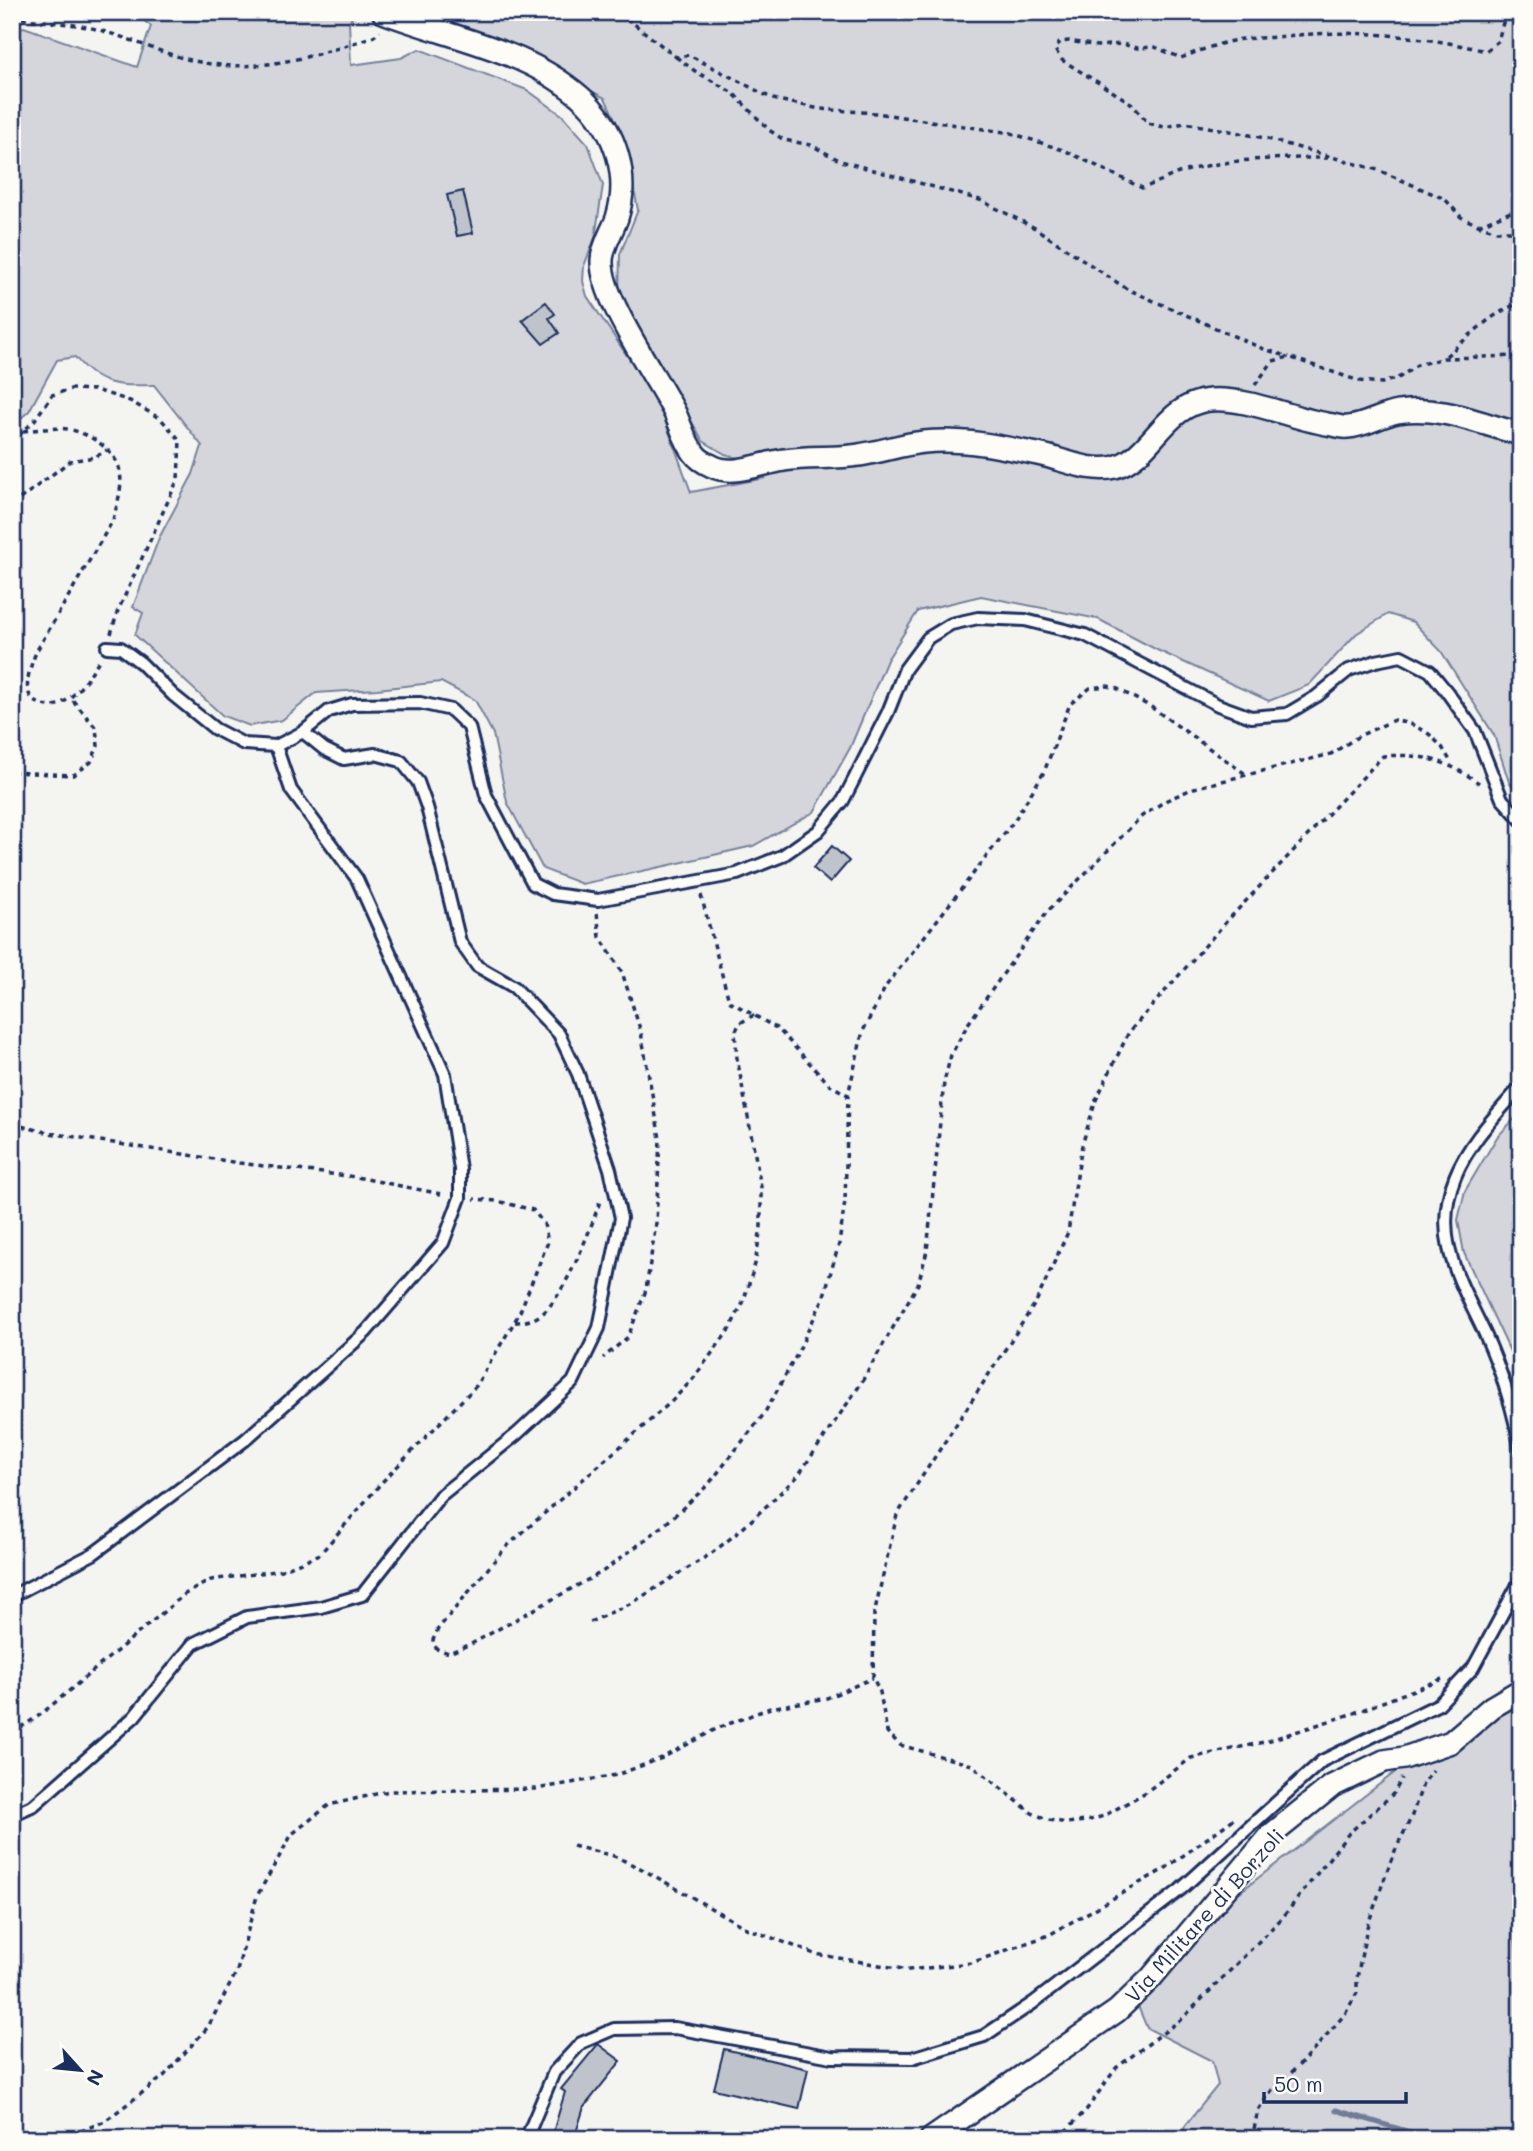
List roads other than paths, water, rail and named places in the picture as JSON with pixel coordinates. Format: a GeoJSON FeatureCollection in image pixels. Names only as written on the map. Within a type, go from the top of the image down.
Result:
{"type":"FeatureCollection","features":[{"type":"Feature","properties":{"kind":"street"},"geometry":{"type":"LineString","coordinates":[[390,15],[523,60],[586,102],[600,119],[614,143],[621,168],[622,191],[617,217],[606,241],[602,259],[604,277],[642,356],[674,410],[688,443],[696,456],[716,469],[745,469],[781,460],[813,457],[857,456],[889,447],[928,442],[983,443],[1082,466],[1113,468],[1137,456],[1162,426],[1186,407],[1210,400],[1246,404],[1313,423],[1349,427],[1394,412],[1440,411],[1521,434]]}},
{"type":"Feature","properties":{"kind":"street","name":"Via Militare di Borzoli"},"geometry":{"type":"LineString","coordinates":[[931,2139],[1117,2011],[1151,1978],[1271,1835],[1332,1786],[1384,1761],[1404,1758],[1451,1742],[1492,1707],[1521,1690]]}},
{"type":"Feature","properties":{"kind":"lane"},"geometry":{"type":"LineString","coordinates":[[107,648],[121,648],[215,729],[244,744],[276,746],[303,732],[329,711],[352,704],[420,703],[451,710],[470,727],[486,794],[533,884],[552,894],[598,901],[737,874],[782,856],[818,831],[843,800],[888,712],[905,669],[928,638],[951,624],[978,618],[1025,620],[1085,635],[1218,705],[1251,717],[1287,715],[1317,696],[1349,670],[1376,660],[1401,656],[1430,671],[1475,731],[1502,799],[1521,820]]}},
{"type":"Feature","properties":{"kind":"lane"},"geometry":{"type":"LineString","coordinates":[[12,1815],[34,1805],[134,1717],[193,1644],[247,1617],[321,1607],[362,1595],[440,1496],[517,1434],[573,1382],[599,1328],[621,1218],[610,1169],[578,1074],[559,1034],[514,987],[477,967],[460,942],[427,807],[418,782],[401,761],[375,754],[344,758],[324,749],[303,732]]}},
{"type":"Feature","properties":{"kind":"lane"},"geometry":{"type":"LineString","coordinates":[[12,1596],[93,1554],[245,1440],[366,1332],[443,1243],[460,1198],[460,1169],[445,1074],[357,879],[290,790],[276,746]]}},
{"type":"Feature","properties":{"kind":"lane"},"geometry":{"type":"LineString","coordinates":[[1521,1086],[1478,1136],[1455,1177],[1445,1214],[1448,1251],[1459,1285],[1485,1335],[1514,1410],[1521,1451]]}},
{"type":"Feature","properties":{"kind":"lane"},"geometry":{"type":"LineString","coordinates":[[526,2139],[554,2072],[581,2043],[614,2029],[674,2028],[832,2057],[912,2058],[984,2036],[1033,2003],[1180,1890],[1322,1761],[1439,1704],[1474,1668],[1521,1579]]}},
{"type":"Feature","properties":{"kind":"waterway"},"geometry":{"type":"LineString","coordinates":[[1521,1875],[1514,1910],[1521,1982]]}},
{"type":"Feature","properties":{"kind":"waterway"},"geometry":{"type":"LineString","coordinates":[[1336,2110],[1433,2139]]}}]}
